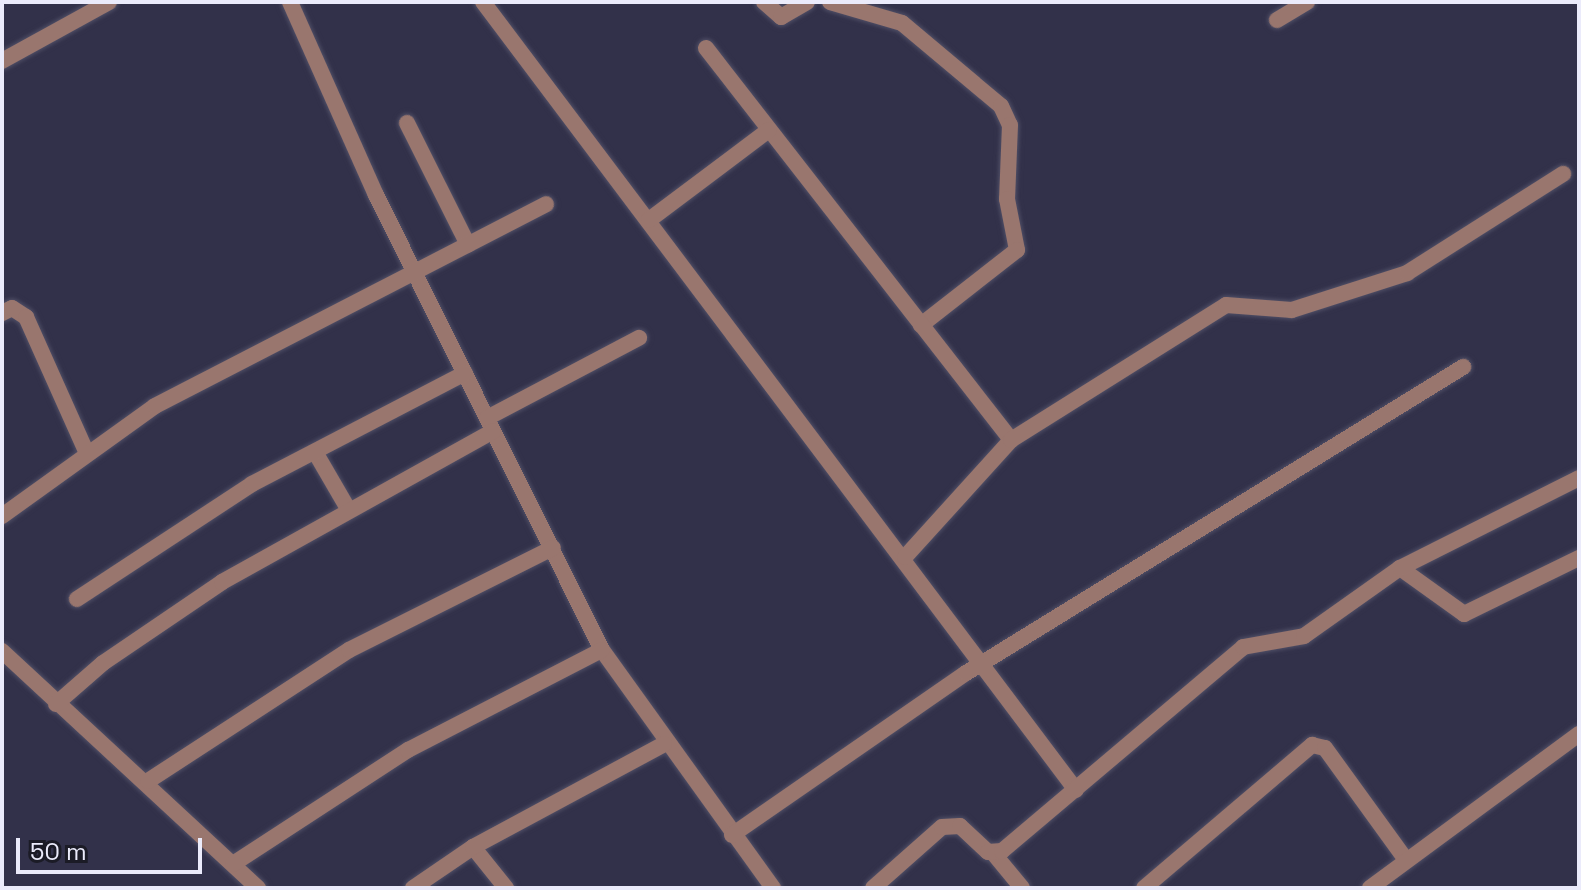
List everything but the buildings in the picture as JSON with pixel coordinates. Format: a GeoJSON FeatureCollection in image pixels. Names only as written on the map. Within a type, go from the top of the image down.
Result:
{"type":"FeatureCollection","features":[{"type":"Feature","properties":{"kind":"street"},"geometry":{"type":"LineString","coordinates":[[2,61],[109,2]]}},
{"type":"Feature","properties":{"kind":"street"},"geometry":{"type":"LineString","coordinates":[[290,2],[416,273],[602,650],[664,744],[770,887]]}},
{"type":"Feature","properties":{"kind":"street"},"geometry":{"type":"LineString","coordinates":[[483,2],[905,557],[980,664],[1076,790]]}},
{"type":"Feature","properties":{"kind":"street"},"geometry":{"type":"LineString","coordinates":[[764,2],[781,17],[807,2]]}},
{"type":"Feature","properties":{"kind":"street"},"geometry":{"type":"LineString","coordinates":[[830,2],[902,23],[1001,106],[1010,125],[1007,199],[1017,250],[921,325]]}},
{"type":"Feature","properties":{"kind":"street"},"geometry":{"type":"LineString","coordinates":[[1277,20],[1307,2]]}},
{"type":"Feature","properties":{"kind":"street"},"geometry":{"type":"LineString","coordinates":[[706,48],[1011,440]]}},
{"type":"Feature","properties":{"kind":"street"},"geometry":{"type":"LineString","coordinates":[[407,123],[468,245]]}},
{"type":"Feature","properties":{"kind":"street"},"geometry":{"type":"LineString","coordinates":[[649,220],[769,130]]}},
{"type":"Feature","properties":{"kind":"street"},"geometry":{"type":"LineString","coordinates":[[905,557],[1011,440],[1226,305],[1305,308],[1407,273],[1563,174]]}},
{"type":"Feature","properties":{"kind":"street"},"geometry":{"type":"LineString","coordinates":[[2,516],[86,451],[219,371],[546,204]]}},
{"type":"Feature","properties":{"kind":"street"},"geometry":{"type":"LineString","coordinates":[[2,313],[12,308],[26,317],[86,451]]}},
{"type":"Feature","properties":{"kind":"street"},"geometry":{"type":"LineString","coordinates":[[56,704],[157,624],[347,507],[639,338]]}},
{"type":"Feature","properties":{"kind":"street"},"geometry":{"type":"LineString","coordinates":[[732,835],[980,664],[1463,367]]}},
{"type":"Feature","properties":{"kind":"street"},"geometry":{"type":"LineString","coordinates":[[77,599],[194,518],[465,373]]}},
{"type":"Feature","properties":{"kind":"street"},"geometry":{"type":"LineString","coordinates":[[315,452],[347,507]]}},
{"type":"Feature","properties":{"kind":"street"},"geometry":{"type":"LineString","coordinates":[[994,854],[1076,790],[1243,647],[1304,636],[1400,568],[1579,478]]}},
{"type":"Feature","properties":{"kind":"street"},"geometry":{"type":"LineString","coordinates":[[148,781],[349,650],[553,548]]}},
{"type":"Feature","properties":{"kind":"street"},"geometry":{"type":"LineString","coordinates":[[1400,568],[1464,614],[1579,558]]}},
{"type":"Feature","properties":{"kind":"street"},"geometry":{"type":"LineString","coordinates":[[233,864],[408,750],[602,650]]}},
{"type":"Feature","properties":{"kind":"street"},"geometry":{"type":"LineString","coordinates":[[2,651],[56,704],[148,781],[258,888]]}},
{"type":"Feature","properties":{"kind":"street"},"geometry":{"type":"LineString","coordinates":[[1370,888],[1579,734]]}},
{"type":"Feature","properties":{"kind":"street"},"geometry":{"type":"LineString","coordinates":[[413,888],[473,847],[664,744]]}},
{"type":"Feature","properties":{"kind":"street"},"geometry":{"type":"LineString","coordinates":[[1144,888],[1312,745],[1325,748],[1406,860]]}},
{"type":"Feature","properties":{"kind":"street"},"geometry":{"type":"LineString","coordinates":[[873,888],[942,827],[960,826],[994,854],[1022,888]]}},
{"type":"Feature","properties":{"kind":"street"},"geometry":{"type":"LineString","coordinates":[[473,847],[506,888]]}}]}
